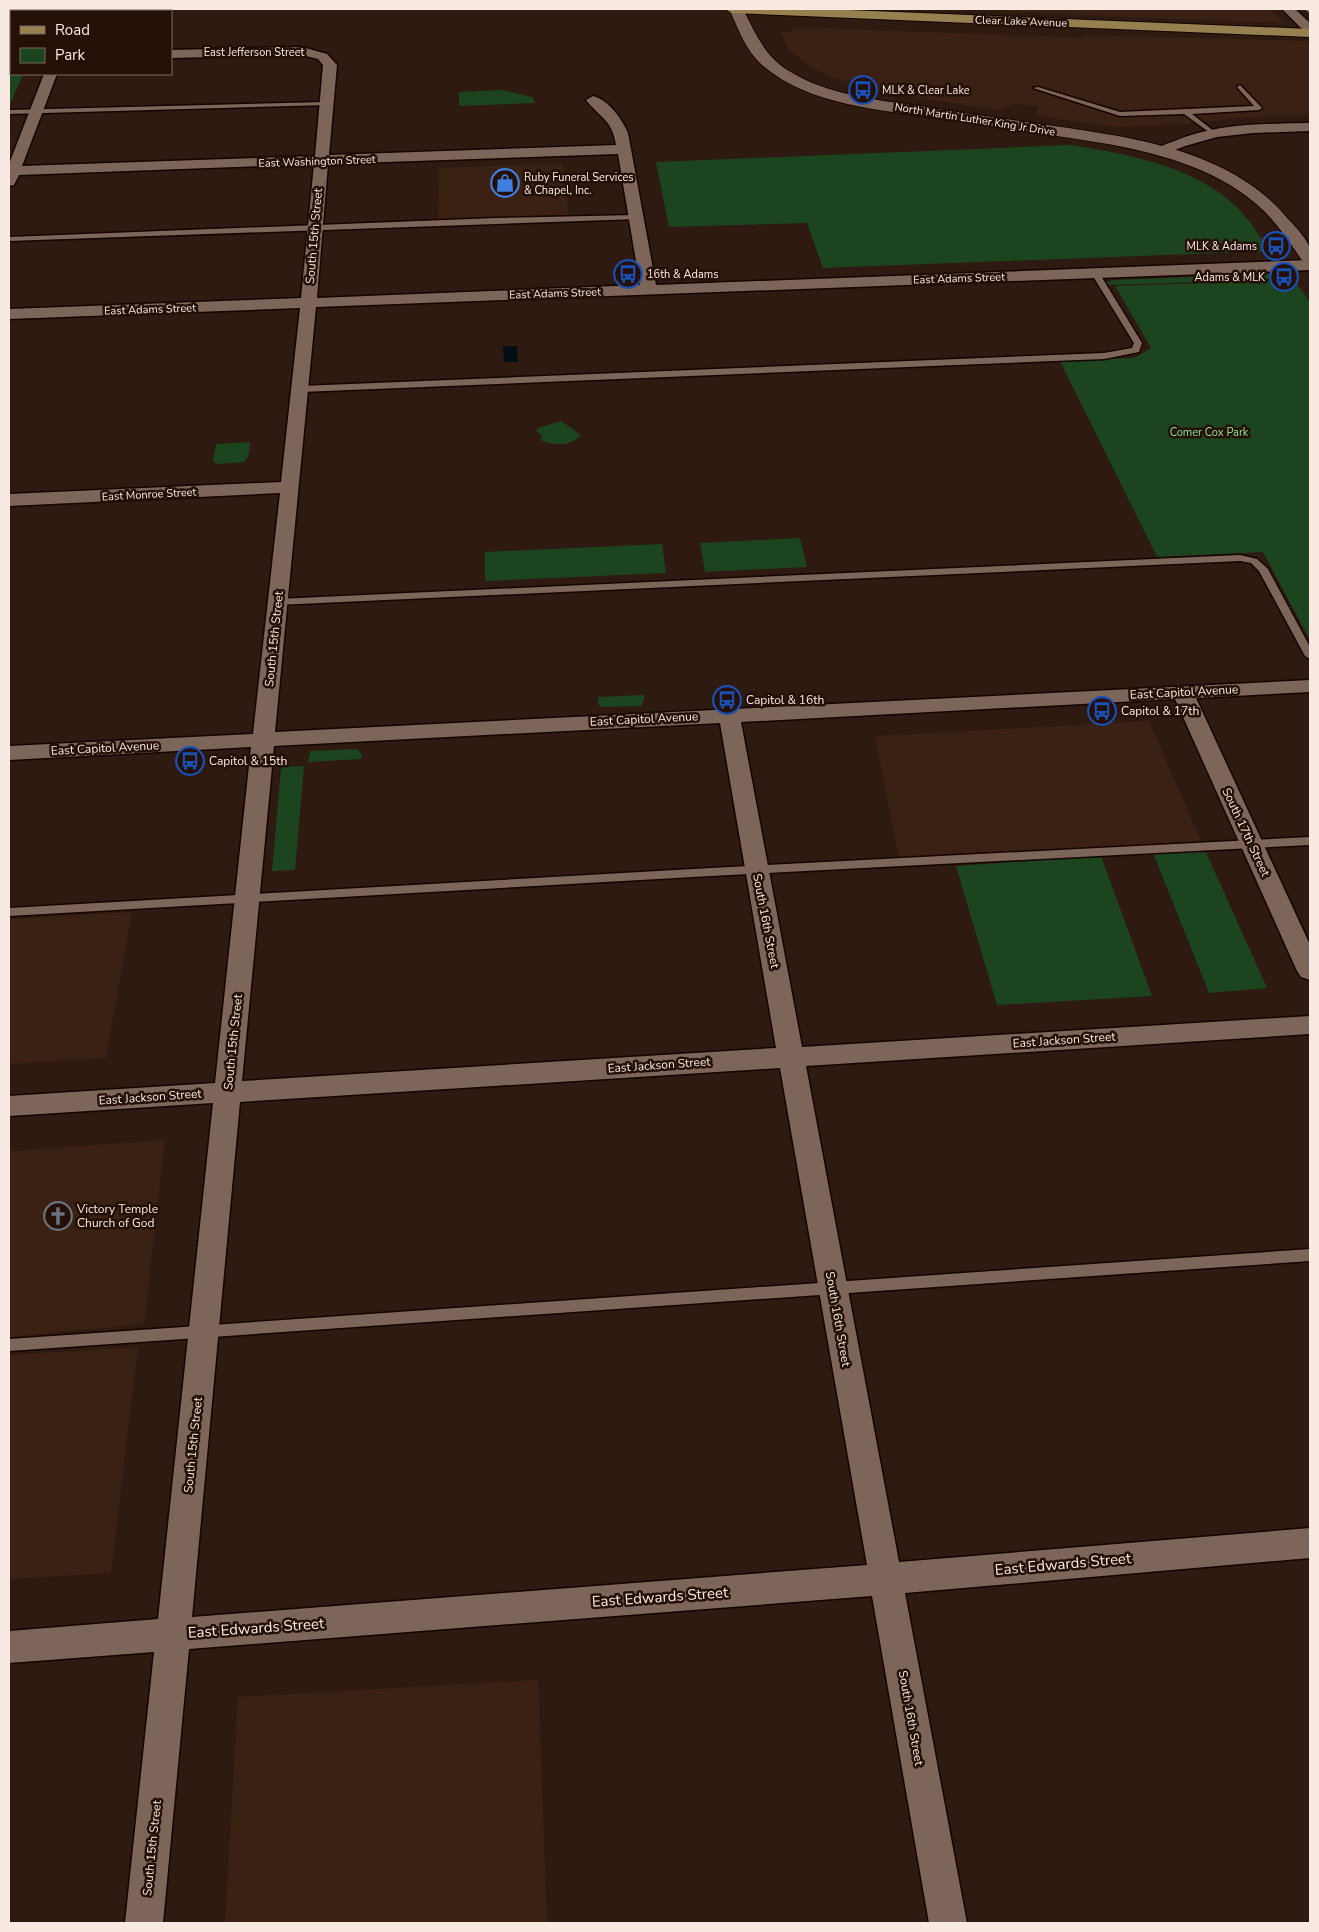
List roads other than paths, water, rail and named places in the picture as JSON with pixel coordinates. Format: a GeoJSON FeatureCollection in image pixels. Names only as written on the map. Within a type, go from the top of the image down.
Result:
{"type":"FeatureCollection","features":[{"type":"Feature","properties":{"kind":"main road","name":"Clear Lake Avenue"},"geometry":{"type":"LineString","coordinates":[[732,9],[1310,32]]}},
{"type":"Feature","properties":{"kind":"street","name":"North Martin Luther King Jr Drive"},"geometry":{"type":"LineString","coordinates":[[736,9],[753,44],[766,62],[790,77],[814,87],[868,102],[1089,136],[1162,151],[1213,170],[1248,189],[1279,218],[1310,259]]}},
{"type":"Feature","properties":{"kind":"street"},"geometry":{"type":"LineString","coordinates":[[1293,10],[1310,32]]}},
{"type":"Feature","properties":{"kind":"street","name":"East Jefferson Street"},"geometry":{"type":"LineString","coordinates":[[172,54],[293,50],[320,55],[326,58],[330,66]]}},
{"type":"Feature","properties":{"kind":"street","name":"South 15th Street"},"geometry":{"type":"LineString","coordinates":[[144,1923],[277,602],[301,389],[330,66]]}},
{"type":"Feature","properties":{"kind":"street"},"geometry":{"type":"LineString","coordinates":[[10,174],[50,75]]}},
{"type":"Feature","properties":{"kind":"street"},"geometry":{"type":"LineString","coordinates":[[593,100],[606,110],[618,125],[625,150],[649,290]]}},
{"type":"Feature","properties":{"kind":"street"},"geometry":{"type":"LineString","coordinates":[[1162,151],[1183,140],[1212,133],[1310,127]]}},
{"type":"Feature","properties":{"kind":"street","name":"East Washington Street"},"geometry":{"type":"LineString","coordinates":[[10,174],[321,160],[625,150]]}},
{"type":"Feature","properties":{"kind":"street","name":"East Adams Street"},"geometry":{"type":"LineString","coordinates":[[9,314],[1310,265]]}},
{"type":"Feature","properties":{"kind":"street","name":"East Monroe Street"},"geometry":{"type":"LineString","coordinates":[[9,500],[289,487]]}},
{"type":"Feature","properties":{"kind":"street","name":"East Capitol Avenue"},"geometry":{"type":"LineString","coordinates":[[9,753],[1310,686]]}},
{"type":"Feature","properties":{"kind":"street","name":"South 17th Street"},"geometry":{"type":"LineString","coordinates":[[1182,692],[1310,971]]}},
{"type":"Feature","properties":{"kind":"street","name":"South 16th Street"},"geometry":{"type":"LineString","coordinates":[[729,715],[948,1923]]}},
{"type":"Feature","properties":{"kind":"street","name":"East Jackson Street"},"geometry":{"type":"LineString","coordinates":[[9,1106],[1310,1025]]}},
{"type":"Feature","properties":{"kind":"street","name":"East Edwards Street"},"geometry":{"type":"LineString","coordinates":[[9,1647],[886,1579],[1310,1543]]}},
{"type":"Feature","properties":{"kind":"lane"},"geometry":{"type":"LineString","coordinates":[[1036,88],[1120,114],[1259,108],[1240,87]]}},
{"type":"Feature","properties":{"kind":"lane"},"geometry":{"type":"LineString","coordinates":[[9,112],[326,104]]}},
{"type":"Feature","properties":{"kind":"lane"},"geometry":{"type":"LineString","coordinates":[[1186,112],[1212,133]]}},
{"type":"Feature","properties":{"kind":"lane"},"geometry":{"type":"LineString","coordinates":[[9,239],[496,220],[636,217]]}},
{"type":"Feature","properties":{"kind":"lane"},"geometry":{"type":"LineString","coordinates":[[301,389],[1104,356],[1136,350],[1138,343],[1096,273]]}},
{"type":"Feature","properties":{"kind":"lane"},"geometry":{"type":"LineString","coordinates":[[277,602],[1240,558],[1254,561],[1263,569],[1310,656]]}},
{"type":"Feature","properties":{"kind":"lane"},"geometry":{"type":"LineString","coordinates":[[9,912],[1310,841]]}},
{"type":"Feature","properties":{"kind":"lane"},"geometry":{"type":"LineString","coordinates":[[9,1345],[832,1290],[1310,1255]]}},
{"type":"Feature","properties":{"kind":"railway"},"geometry":{"type":"LineString","coordinates":[[1306,9],[1310,12]]}},
{"type":"Feature","properties":{"kind":"place","name":"MLK & Clear Lake"},"geometry":{"type":"Point","coordinates":[863,90]}},
{"type":"Feature","properties":{"kind":"place","name":"Ruby Funeral Services & Chapel, Inc."},"geometry":{"type":"Point","coordinates":[505,183]}},
{"type":"Feature","properties":{"kind":"place","name":"MLK & Adams"},"geometry":{"type":"Point","coordinates":[1276,246]}},
{"type":"Feature","properties":{"kind":"place","name":"16th & Adams"},"geometry":{"type":"Point","coordinates":[628,274]}},
{"type":"Feature","properties":{"kind":"place","name":"Adams & MLK"},"geometry":{"type":"Point","coordinates":[1284,277]}},
{"type":"Feature","properties":{"kind":"place","name":"Capitol & 16th"},"geometry":{"type":"Point","coordinates":[727,700]}},
{"type":"Feature","properties":{"kind":"place","name":"Capitol & 17th"},"geometry":{"type":"Point","coordinates":[1102,711]}},
{"type":"Feature","properties":{"kind":"place","name":"Capitol & 15th"},"geometry":{"type":"Point","coordinates":[190,761]}},
{"type":"Feature","properties":{"kind":"place","name":"Victory Temple Church of God"},"geometry":{"type":"Point","coordinates":[58,1216]}},
{"type":"Feature","properties":{"kind":"park label","name":"Comer Cox Park"},"geometry":{"type":"Point","coordinates":[1209,432]}}]}
